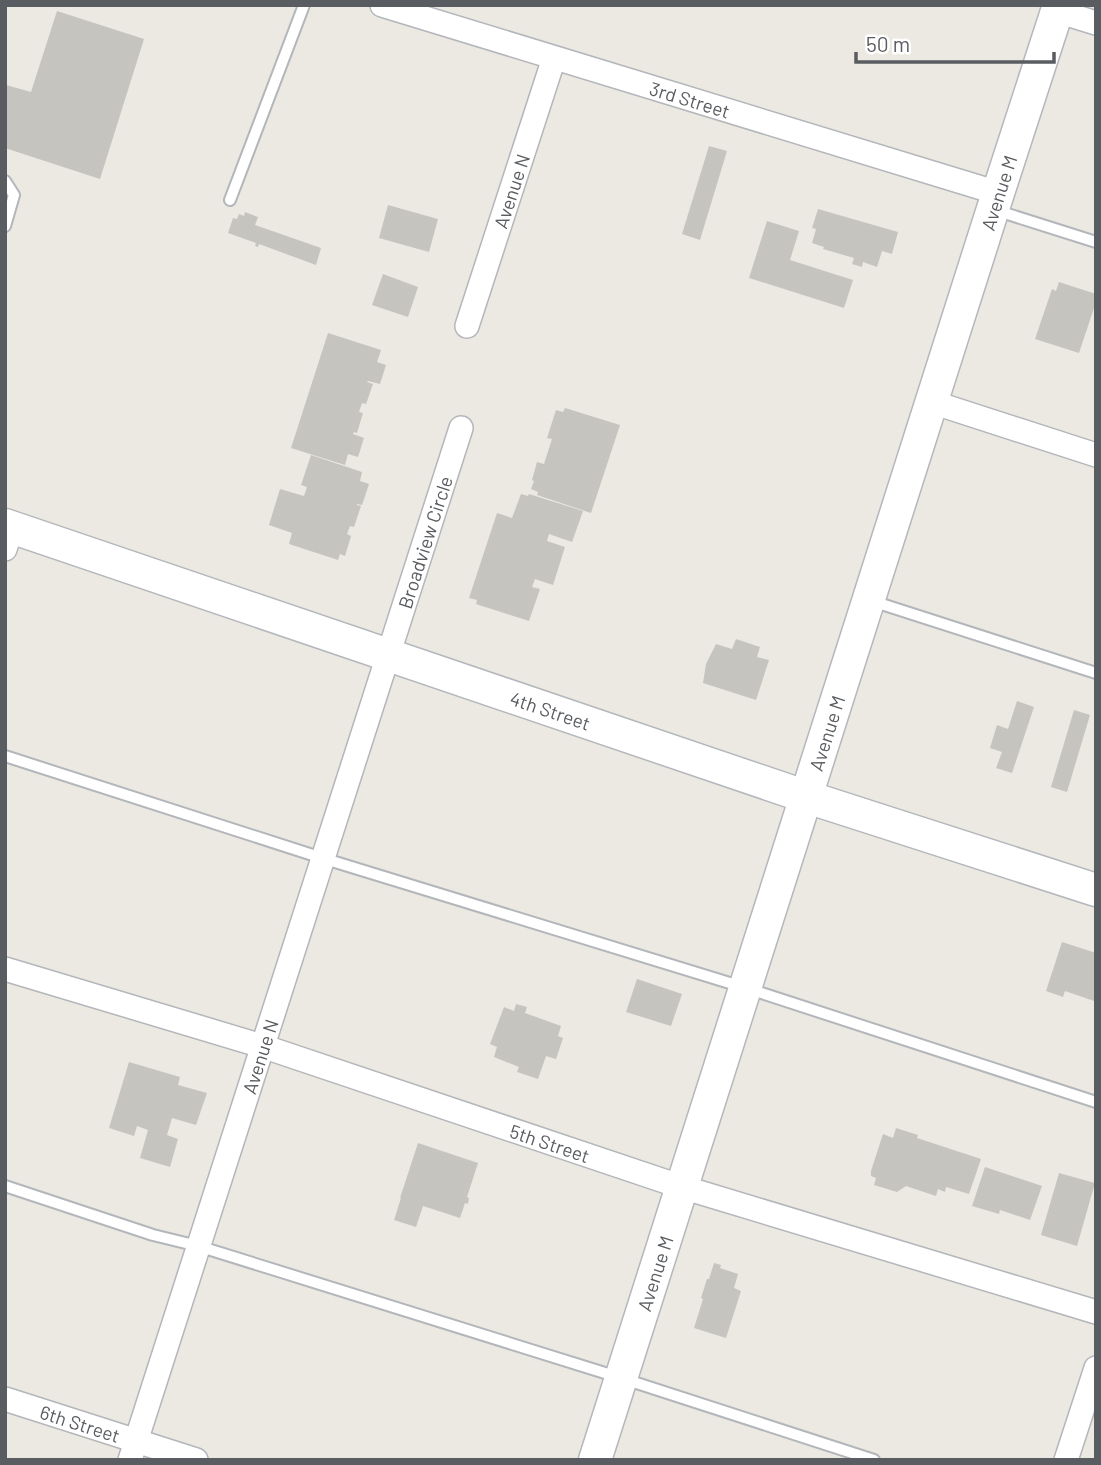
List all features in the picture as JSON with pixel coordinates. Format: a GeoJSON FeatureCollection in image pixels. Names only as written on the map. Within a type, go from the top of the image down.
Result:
{"type":"FeatureCollection","features":[{"type":"Feature","properties":{"kind":"street","name":"3rd Street"},"geometry":{"type":"LineString","coordinates":[[382,5],[995,201]]}},
{"type":"Feature","properties":{"kind":"street"},"geometry":{"type":"LineString","coordinates":[[1058,8],[1096,23]]}},
{"type":"Feature","properties":{"kind":"street","name":"Avenue M"},"geometry":{"type":"LineString","coordinates":[[595,1460],[1058,8]]}},
{"type":"Feature","properties":{"kind":"street","name":"Avenue N"},"geometry":{"type":"LineString","coordinates":[[467,327],[554,58]]}},
{"type":"Feature","properties":{"kind":"street"},"geometry":{"type":"LineString","coordinates":[[932,402],[1096,455]]}},
{"type":"Feature","properties":{"kind":"street","name":"Broadview Circle"},"geometry":{"type":"LineString","coordinates":[[387,655],[461,428]]}},
{"type":"Feature","properties":{"kind":"street","name":"4th Street"},"geometry":{"type":"LineString","coordinates":[[7,534],[387,655],[807,797],[1096,890]]}},
{"type":"Feature","properties":{"kind":"street","name":"Avenue N"},"geometry":{"type":"LineString","coordinates":[[133,1450],[387,655]]}},
{"type":"Feature","properties":{"kind":"street","name":"5th Street"},"geometry":{"type":"LineString","coordinates":[[5,969],[262,1046],[682,1187],[1096,1312]]}},
{"type":"Feature","properties":{"kind":"street"},"geometry":{"type":"LineString","coordinates":[[1066,1460],[1096,1368]]}},
{"type":"Feature","properties":{"kind":"street","name":"6th Street"},"geometry":{"type":"LineString","coordinates":[[5,1399],[133,1450],[196,1460]]}},
{"type":"Feature","properties":{"kind":"lane"},"geometry":{"type":"LineString","coordinates":[[230,200],[303,5]]}},
{"type":"Feature","properties":{"kind":"lane"},"geometry":{"type":"LineString","coordinates":[[5,181],[14,195],[5,226]]}},
{"type":"Feature","properties":{"kind":"lane"},"geometry":{"type":"LineString","coordinates":[[995,201],[1096,242]]}},
{"type":"Feature","properties":{"kind":"lane"},"geometry":{"type":"LineString","coordinates":[[869,600],[1096,673]]}},
{"type":"Feature","properties":{"kind":"lane"},"geometry":{"type":"LineString","coordinates":[[5,756],[322,858],[746,988],[1096,1102]]}},
{"type":"Feature","properties":{"kind":"lane"},"geometry":{"type":"LineString","coordinates":[[5,1186],[153,1235],[198,1246],[621,1378],[874,1460]]}},
{"type":"Feature","properties":{"kind":"building"},"geometry":{"type":"Polygon","coordinates":[[[57,11],[144,39],[100,179],[5,148],[6,85],[31,92],[57,11]]]}},
{"type":"Feature","properties":{"kind":"building"},"geometry":{"type":"Polygon","coordinates":[[[709,146],[727,151],[700,240],[682,234],[709,146]]]}},
{"type":"Feature","properties":{"kind":"building"},"geometry":{"type":"Polygon","coordinates":[[[388,205],[438,219],[429,252],[379,238],[388,205]]]}},
{"type":"Feature","properties":{"kind":"building"},"geometry":{"type":"Polygon","coordinates":[[[818,209],[898,232],[892,254],[882,251],[877,267],[863,262],[862,267],[852,264],[854,258],[812,243],[816,229],[812,228],[818,209]]]}},
{"type":"Feature","properties":{"kind":"building"},"geometry":{"type":"Polygon","coordinates":[[[245,212],[258,217],[255,225],[321,248],[316,265],[259,244],[258,247],[255,246],[256,243],[228,233],[233,218],[237,219],[239,214],[244,216],[245,212]]]}},
{"type":"Feature","properties":{"kind":"building"},"geometry":{"type":"Polygon","coordinates":[[[767,221],[799,231],[790,260],[853,280],[844,308],[749,278],[767,221]]]}},
{"type":"Feature","properties":{"kind":"building"},"geometry":{"type":"Polygon","coordinates":[[[383,274],[418,287],[408,317],[372,305],[383,274]]]}},
{"type":"Feature","properties":{"kind":"building"},"geometry":{"type":"Polygon","coordinates":[[[1059,282],[1096,294],[1096,302],[1079,353],[1035,339],[1052,289],[1056,291],[1059,282]]]}},
{"type":"Feature","properties":{"kind":"building"},"geometry":{"type":"Polygon","coordinates":[[[328,333],[381,350],[377,362],[386,365],[380,384],[367,382],[373,384],[366,404],[362,403],[359,412],[363,413],[357,433],[353,434],[364,438],[358,457],[348,454],[345,465],[291,448],[328,333]]]}},
{"type":"Feature","properties":{"kind":"building"},"geometry":{"type":"Polygon","coordinates":[[[565,408],[620,425],[591,513],[537,495],[538,492],[531,489],[537,462],[544,464],[552,439],[547,438],[556,410],[563,412],[565,408]]]}},
{"type":"Feature","properties":{"kind":"building"},"geometry":{"type":"Polygon","coordinates":[[[311,455],[362,472],[360,481],[369,484],[362,505],[357,504],[361,506],[354,527],[350,526],[347,534],[351,536],[345,556],[340,554],[338,560],[289,544],[292,533],[269,525],[280,489],[304,496],[307,487],[301,485],[311,455]]]}},
{"type":"Feature","properties":{"kind":"building"},"geometry":{"type":"Polygon","coordinates":[[[521,494],[529,494],[583,511],[572,542],[549,534],[547,541],[565,547],[553,585],[535,579],[532,587],[540,589],[529,621],[476,604],[477,600],[469,598],[497,513],[512,518],[521,494]]]}},
{"type":"Feature","properties":{"kind":"building"},"geometry":{"type":"Polygon","coordinates":[[[736,639],[760,647],[757,657],[769,660],[756,700],[703,683],[706,664],[716,644],[732,649],[736,639]]]}},
{"type":"Feature","properties":{"kind":"building"},"geometry":{"type":"Polygon","coordinates":[[[1017,701],[1034,707],[1012,773],[996,768],[1002,752],[990,748],[997,725],[1008,729],[1017,701]]]}},
{"type":"Feature","properties":{"kind":"building"},"geometry":{"type":"Polygon","coordinates":[[[1074,710],[1090,715],[1067,792],[1051,787],[1074,710]]]}},
{"type":"Feature","properties":{"kind":"building"},"geometry":{"type":"Polygon","coordinates":[[[1062,942],[1096,953],[1094,1001],[1065,991],[1063,997],[1046,991],[1062,942]]]}},
{"type":"Feature","properties":{"kind":"building"},"geometry":{"type":"Polygon","coordinates":[[[637,979],[682,994],[671,1026],[626,1012],[637,979]]]}},
{"type":"Feature","properties":{"kind":"building"},"geometry":{"type":"Polygon","coordinates":[[[516,1004],[527,1007],[525,1013],[561,1026],[558,1036],[563,1038],[556,1059],[546,1056],[538,1079],[517,1072],[519,1067],[494,1057],[497,1047],[490,1044],[504,1007],[514,1011],[516,1004]]]}},
{"type":"Feature","properties":{"kind":"building"},"geometry":{"type":"Polygon","coordinates":[[[129,1062],[180,1077],[178,1085],[207,1093],[196,1125],[172,1118],[167,1135],[178,1139],[170,1167],[140,1158],[148,1130],[137,1126],[134,1136],[109,1128],[129,1062]]]}},
{"type":"Feature","properties":{"kind":"building"},"geometry":{"type":"Polygon","coordinates":[[[896,1128],[918,1135],[917,1138],[981,1159],[969,1194],[946,1187],[945,1192],[938,1189],[936,1196],[906,1186],[897,1192],[874,1185],[876,1178],[871,1176],[871,1171],[883,1134],[893,1138],[896,1128]]]}},
{"type":"Feature","properties":{"kind":"building"},"geometry":{"type":"Polygon","coordinates":[[[418,1143],[478,1163],[467,1197],[468,1204],[465,1203],[460,1218],[423,1206],[416,1227],[394,1220],[418,1143]]]}},
{"type":"Feature","properties":{"kind":"building"},"geometry":{"type":"Polygon","coordinates":[[[985,1167],[1042,1186],[1030,1220],[1000,1210],[999,1214],[972,1206],[985,1167]]]}},
{"type":"Feature","properties":{"kind":"building"},"geometry":{"type":"Polygon","coordinates":[[[1059,1173],[1095,1183],[1077,1246],[1041,1235],[1059,1173]]]}},
{"type":"Feature","properties":{"kind":"building"},"geometry":{"type":"Polygon","coordinates":[[[714,1263],[738,1274],[734,1288],[741,1291],[726,1338],[694,1328],[703,1299],[701,1298],[714,1263]]]}}]}
